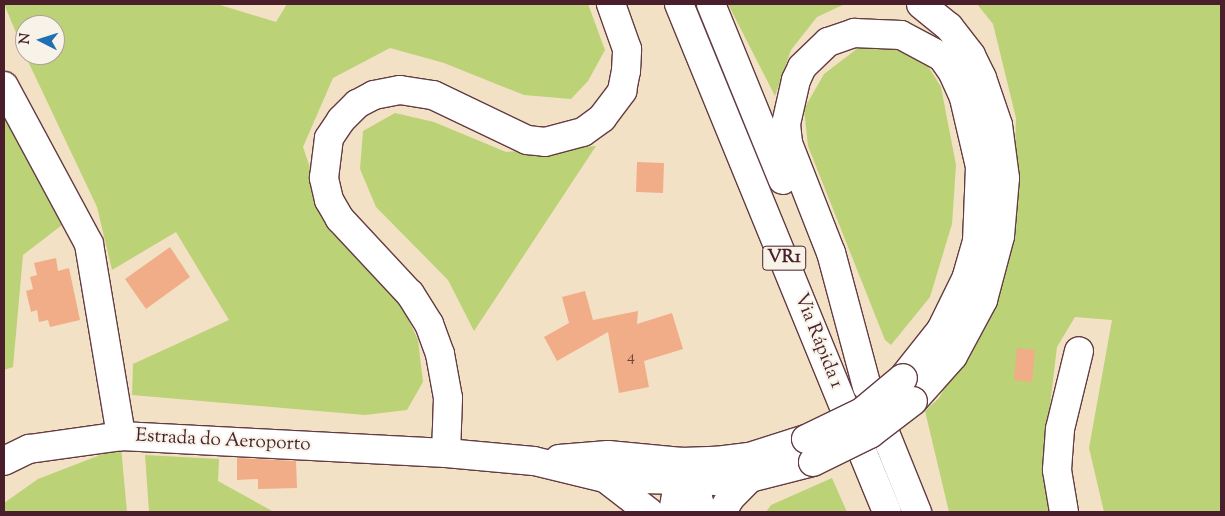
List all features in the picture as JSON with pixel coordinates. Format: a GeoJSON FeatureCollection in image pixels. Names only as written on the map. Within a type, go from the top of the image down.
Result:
{"type":"FeatureCollection","features":[{"type":"Feature","properties":{"kind":"main road"},"geometry":{"type":"LineString","coordinates":[[446,453],[448,398],[440,354],[429,324],[410,294],[340,219],[329,200],[324,178],[329,138],[340,120],[356,104],[374,95],[400,90],[433,94],[527,140],[545,142],[583,132],[602,118],[622,91],[626,71],[627,49],[611,4]]}},
{"type":"Feature","properties":{"kind":"main road","name":"Via Rápida 1"},"geometry":{"type":"LineString","coordinates":[[679,4],[888,512]]}},
{"type":"Feature","properties":{"kind":"main road","name":"Via Rápida 1"},"geometry":{"type":"LineString","coordinates":[[710,4],[917,512]]}},
{"type":"Feature","properties":{"kind":"main road"},"geometry":{"type":"LineString","coordinates":[[908,389],[952,356],[983,300],[1000,236],[1005,178],[998,125],[982,78],[971,55],[949,27],[921,4]]}},
{"type":"Feature","properties":{"kind":"main road"},"geometry":{"type":"LineString","coordinates":[[534,461],[608,455],[681,470],[716,481],[750,478],[810,451],[870,434],[908,389],[967,278],[977,241],[981,199],[980,166],[964,98],[953,72],[942,57],[901,35],[854,33],[828,42],[802,67],[796,80],[786,124],[788,143],[831,252],[867,387]]}},
{"type":"Feature","properties":{"kind":"main road"},"geometry":{"type":"LineString","coordinates":[[4,86],[89,244],[121,436]]}},
{"type":"Feature","properties":{"kind":"main road"},"geometry":{"type":"LineString","coordinates":[[1064,512],[1057,470],[1060,428],[1079,351]]}},
{"type":"Feature","properties":{"kind":"main road","name":"Estrada do Aeroporto"},"geometry":{"type":"LineString","coordinates":[[4,461],[29,449],[121,436],[446,453],[534,461]]}},
{"type":"Feature","properties":{"kind":"main road"},"geometry":{"type":"LineString","coordinates":[[534,461],[605,478],[681,470],[749,457],[810,451]]}},
{"type":"Feature","properties":{"kind":"main road"},"geometry":{"type":"LineString","coordinates":[[673,512],[681,470]]}},
{"type":"Feature","properties":{"kind":"main road"},"geometry":{"type":"LineString","coordinates":[[681,470],[698,498],[702,512]]}},
{"type":"Feature","properties":{"kind":"main road"},"geometry":{"type":"LineString","coordinates":[[605,478],[649,512]]}},
{"type":"Feature","properties":{"kind":"main road"},"geometry":{"type":"LineString","coordinates":[[722,512],[730,498],[750,478]]}},
{"type":"Feature","properties":{"kind":"green space"},"geometry":{"type":"Polygon","coordinates":[[[4,4],[217,4],[276,22],[287,4],[588,4],[605,50],[588,81],[571,99],[524,95],[444,63],[390,48],[333,78],[303,147],[329,224],[396,293],[418,340],[423,382],[407,410],[365,415],[132,395],[133,364],[229,320],[176,232],[112,270],[97,207],[30,65],[65,65],[65,15],[15,15],[15,30],[4,4]]]}},
{"type":"Feature","properties":{"kind":"green space"},"geometry":{"type":"Polygon","coordinates":[[[728,4],[845,4],[817,17],[791,50],[775,96],[728,4]]]}},
{"type":"Feature","properties":{"kind":"green space"},"geometry":{"type":"Polygon","coordinates":[[[977,4],[1221,4],[1221,512],[1104,512],[1089,448],[1112,320],[1075,317],[1057,347],[1047,430],[1047,501],[1051,512],[949,512],[925,411],[939,398],[966,350],[1013,209],[1016,118],[993,24],[977,4]]]}},
{"type":"Feature","properties":{"kind":"green space"},"geometry":{"type":"Polygon","coordinates":[[[896,42],[921,55],[941,87],[956,165],[952,224],[930,297],[891,345],[885,340],[808,146],[804,109],[824,74],[858,48],[896,42]]]}},
{"type":"Feature","properties":{"kind":"green space"},"geometry":{"type":"Polygon","coordinates":[[[4,96],[62,225],[23,255],[13,367],[4,370],[4,96]]]}},
{"type":"Feature","properties":{"kind":"green space"},"geometry":{"type":"Polygon","coordinates":[[[395,113],[434,122],[506,152],[596,146],[474,331],[448,280],[376,207],[360,169],[363,131],[395,113]]]}},
{"type":"Feature","properties":{"kind":"green space"},"geometry":{"type":"Polygon","coordinates":[[[121,447],[127,512],[4,512],[4,503],[38,479],[121,447]]]}},
{"type":"Feature","properties":{"kind":"green space"},"geometry":{"type":"Polygon","coordinates":[[[145,455],[219,459],[218,481],[274,512],[149,512],[145,455]]]}},
{"type":"Feature","properties":{"kind":"green space"},"geometry":{"type":"Polygon","coordinates":[[[832,478],[847,512],[766,512],[771,505],[832,478]]]}},
{"type":"Feature","properties":{"kind":"building"},"geometry":{"type":"Polygon","coordinates":[[[637,162],[664,163],[663,193],[636,192],[637,162]]]}},
{"type":"Feature","properties":{"kind":"building"},"geometry":{"type":"Polygon","coordinates":[[[170,247],[190,277],[146,309],[125,279],[170,247]]]}},
{"type":"Feature","properties":{"kind":"building"},"geometry":{"type":"Polygon","coordinates":[[[56,258],[58,271],[69,268],[80,320],[50,327],[48,320],[39,322],[37,310],[31,312],[26,291],[33,289],[30,277],[37,275],[34,263],[56,258]]]}},
{"type":"Feature","properties":{"kind":"building"},"geometry":{"type":"Polygon","coordinates":[[[585,291],[593,320],[638,311],[637,324],[672,313],[683,349],[644,361],[649,387],[619,393],[608,332],[557,361],[544,337],[569,323],[562,297],[585,291]]]}},
{"type":"Feature","properties":{"kind":"building"},"geometry":{"type":"Polygon","coordinates":[[[1017,348],[1035,350],[1032,382],[1014,380],[1017,348]]]}},
{"type":"Feature","properties":{"kind":"building"},"geometry":{"type":"Polygon","coordinates":[[[237,458],[296,461],[297,488],[258,489],[258,479],[237,480],[237,458]]]}}]}
